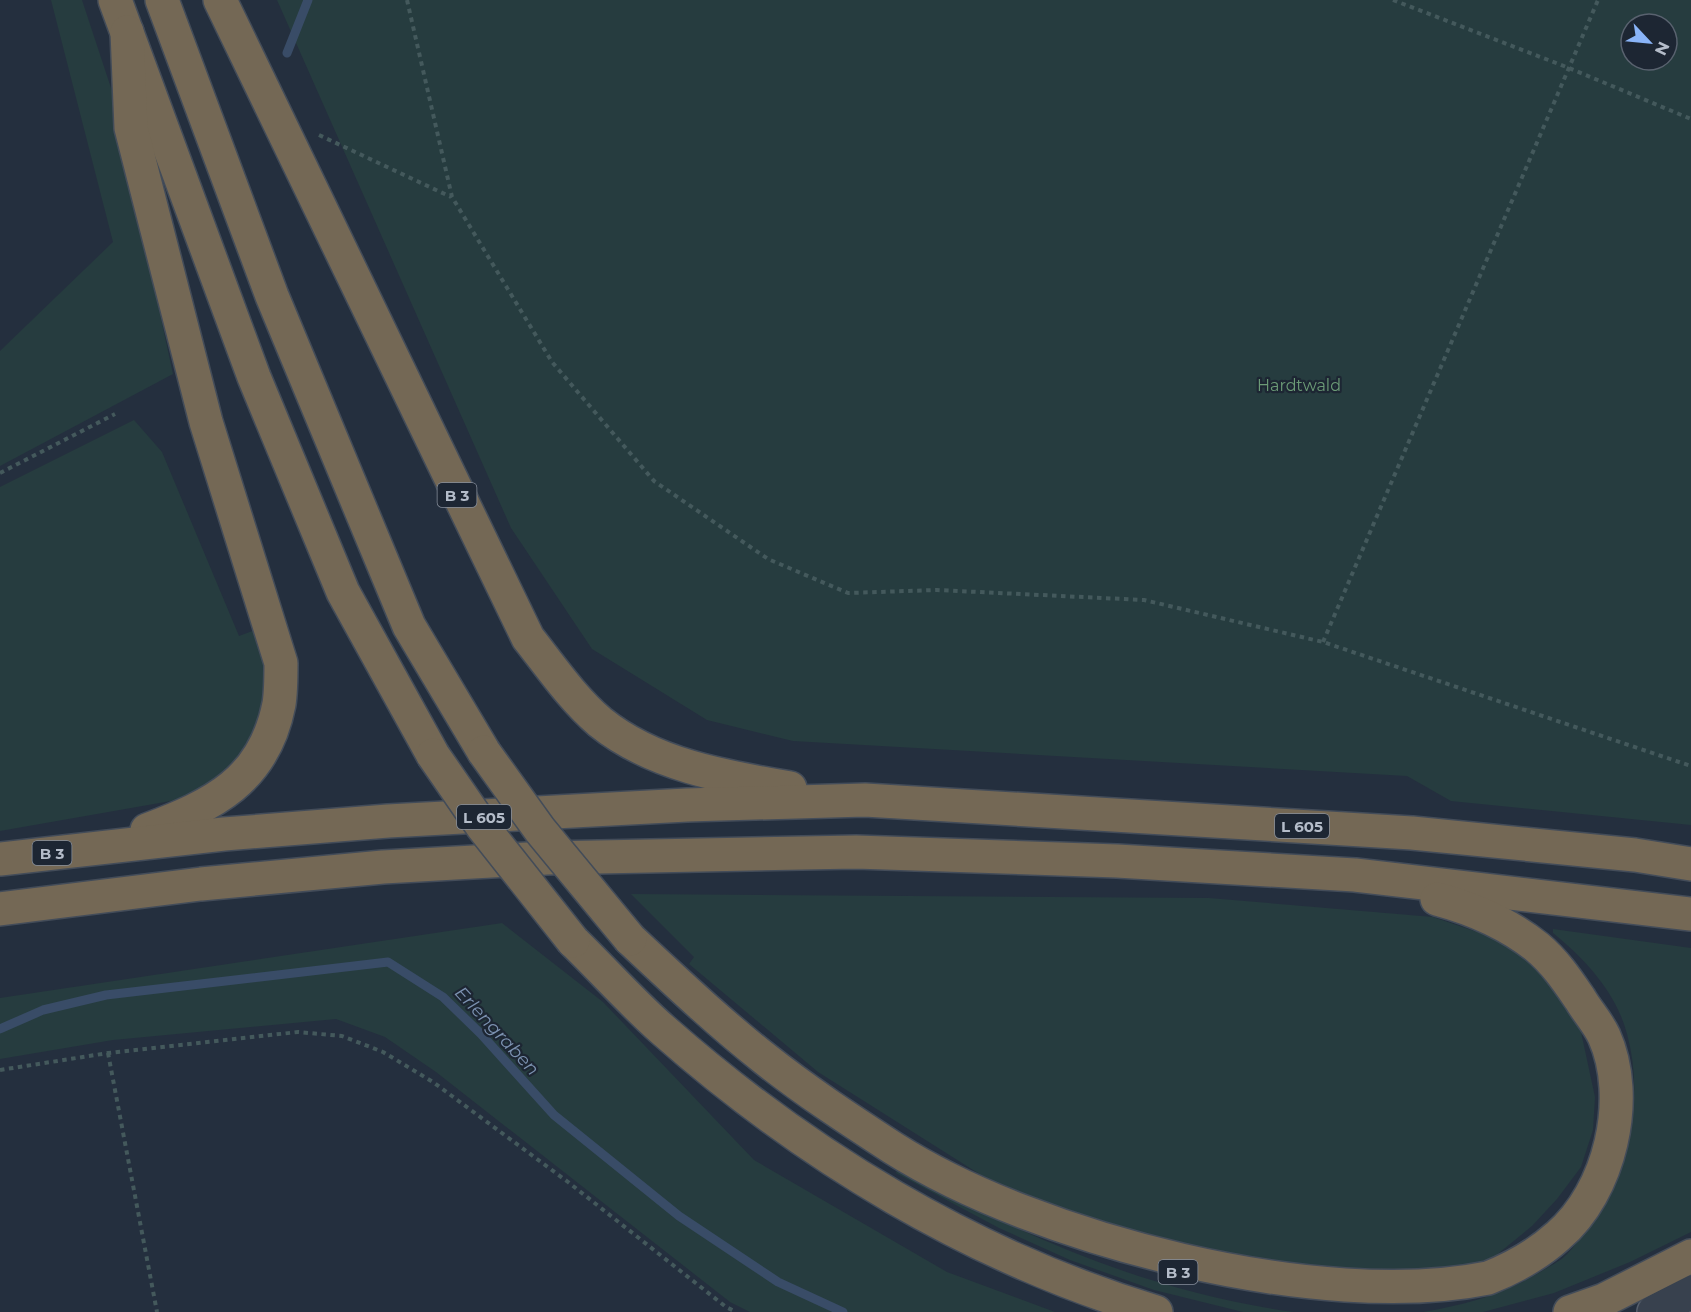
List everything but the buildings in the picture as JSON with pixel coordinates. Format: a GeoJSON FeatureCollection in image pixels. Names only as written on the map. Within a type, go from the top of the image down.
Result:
{"type":"FeatureCollection","features":[{"type":"Feature","properties":{"kind":"highway","name":"B 3"},"geometry":{"type":"LineString","coordinates":[[0,859],[104,846],[193,812],[236,787],[265,747],[279,704],[281,663],[206,422],[131,128],[127,32],[115,0]]}},
{"type":"Feature","properties":{"kind":"highway","name":"B 3"},"geometry":{"type":"LineString","coordinates":[[0,909],[201,884],[383,867],[547,858],[692,854],[940,854],[1355,874],[1472,909],[1511,928],[1539,949],[1563,972],[1604,1037],[1615,1078],[1615,1118],[1606,1159],[1589,1199],[1560,1235],[1523,1261],[1485,1280],[1439,1292],[1386,1301],[1322,1301],[1259,1292],[1209,1281],[1082,1241],[999,1205],[894,1149],[766,1060],[696,1001],[630,939],[540,830],[484,752],[409,626],[272,296],[162,0]]}},
{"type":"Feature","properties":{"kind":"highway","name":"B 3"},"geometry":{"type":"LineString","coordinates":[[220,0],[523,628],[568,690],[601,722],[640,746],[682,765],[739,779],[866,800]]}},
{"type":"Feature","properties":{"kind":"highway"},"geometry":{"type":"LineString","coordinates":[[127,32],[254,377],[343,592],[434,755],[482,826],[573,940],[662,1029],[752,1104],[847,1169],[952,1230],[1018,1262],[1156,1312]]}},
{"type":"Feature","properties":{"kind":"highway","name":"L 605"},"geometry":{"type":"LineString","coordinates":[[104,846],[388,821],[687,805],[866,800],[1412,833],[1635,855],[1691,864]]}},
{"type":"Feature","properties":{"kind":"highway"},"geometry":{"type":"LineString","coordinates":[[1355,874],[1691,914]]}},
{"type":"Feature","properties":{"kind":"highway"},"geometry":{"type":"LineString","coordinates":[[1570,1312],[1604,1300],[1691,1256]]}},
{"type":"Feature","properties":{"kind":"lane"},"geometry":{"type":"LineString","coordinates":[[1654,1312],[1691,1292]]}},
{"type":"Feature","properties":{"kind":"path"},"geometry":{"type":"LineString","coordinates":[[407,0],[452,197],[552,363],[654,481],[768,559],[848,593],[937,590],[1144,600],[1323,642],[1691,765]]}},
{"type":"Feature","properties":{"kind":"path"},"geometry":{"type":"LineString","coordinates":[[1393,0],[1569,68],[1691,119]]}},
{"type":"Feature","properties":{"kind":"path"},"geometry":{"type":"LineString","coordinates":[[1323,642],[1598,0]]}},
{"type":"Feature","properties":{"kind":"path"},"geometry":{"type":"LineString","coordinates":[[318,134],[452,197]]}},
{"type":"Feature","properties":{"kind":"path"},"geometry":{"type":"LineString","coordinates":[[0,473],[115,414]]}},
{"type":"Feature","properties":{"kind":"path"},"geometry":{"type":"LineString","coordinates":[[0,1070],[108,1053],[298,1032],[342,1036],[383,1052],[433,1082],[568,1182],[736,1312]]}},
{"type":"Feature","properties":{"kind":"path"},"geometry":{"type":"LineString","coordinates":[[108,1053],[157,1312]]}},
{"type":"Feature","properties":{"kind":"green space"},"geometry":{"type":"Polygon","coordinates":[[[51,0],[82,0],[112,91],[173,374],[0,466],[0,351],[113,242],[51,0]]]}},
{"type":"Feature","properties":{"kind":"green space","name":"Hardtwald"},"geometry":{"type":"Polygon","coordinates":[[[277,0],[1691,0],[1691,825],[1451,801],[1407,776],[793,741],[707,720],[592,649],[511,528],[277,0]]]}},
{"type":"Feature","properties":{"kind":"green space"},"geometry":{"type":"Polygon","coordinates":[[[134,420],[162,452],[239,636],[255,630],[265,665],[266,706],[254,739],[230,772],[188,798],[0,831],[0,487],[134,420]]]}},
{"type":"Feature","properties":{"kind":"green space"},"geometry":{"type":"Polygon","coordinates":[[[631,894],[1209,898],[1433,917],[1495,938],[1533,958],[1578,1018],[1595,1097],[1593,1130],[1581,1167],[1557,1199],[1532,1226],[1494,1257],[1437,1277],[1196,1257],[1000,1187],[818,1072],[689,964],[694,957],[631,894]]]}},
{"type":"Feature","properties":{"kind":"green space"},"geometry":{"type":"Polygon","coordinates":[[[502,923],[603,1002],[754,1160],[947,1272],[1055,1312],[750,1312],[730,1302],[436,1072],[385,1037],[336,1019],[113,1040],[0,1059],[0,998],[502,923]]]}},
{"type":"Feature","properties":{"kind":"green space"},"geometry":{"type":"Polygon","coordinates":[[[1553,929],[1691,948],[1691,1232],[1630,1262],[1554,1293],[1483,1312],[1423,1312],[1455,1306],[1499,1292],[1563,1258],[1597,1213],[1621,1165],[1633,1113],[1632,1060],[1627,1034],[1607,990],[1588,965],[1553,933],[1553,929]]]}},
{"type":"Feature","properties":{"kind":"green space"},"geometry":{"type":"Polygon","coordinates":[[[898,1166],[991,1216],[1089,1259],[1190,1291],[1294,1312],[1243,1312],[1154,1290],[1070,1260],[999,1228],[896,1173],[898,1166]]]}},
{"type":"Feature","properties":{"kind":"waterway"},"geometry":{"type":"LineString","coordinates":[[287,53],[308,0]]}},
{"type":"Feature","properties":{"kind":"waterway","name":"Erlengraben"},"geometry":{"type":"LineString","coordinates":[[0,1029],[43,1010],[106,995],[388,962],[443,997],[481,1034],[554,1115],[679,1216],[778,1282],[843,1312]]}}]}
